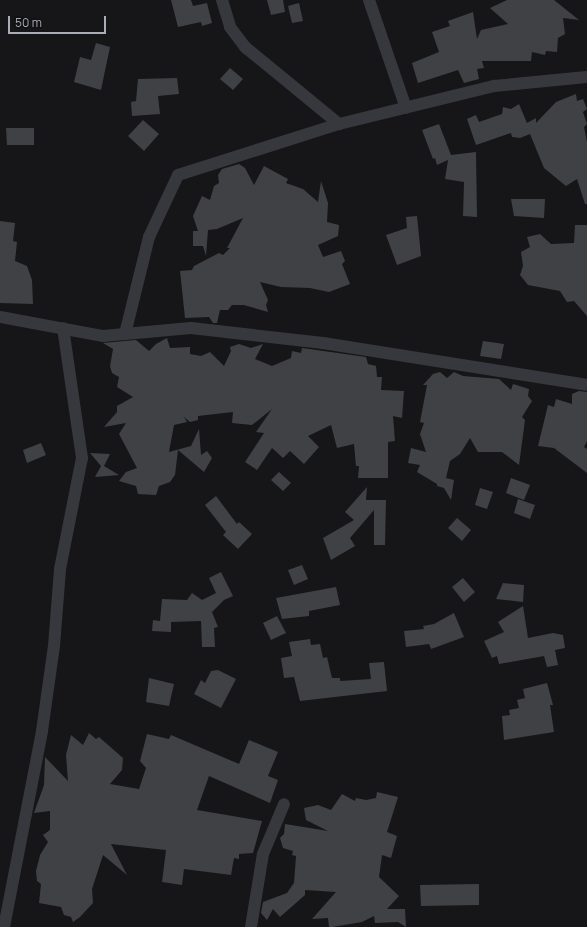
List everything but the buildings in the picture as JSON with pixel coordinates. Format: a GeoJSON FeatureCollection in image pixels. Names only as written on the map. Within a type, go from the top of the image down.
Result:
{"type":"FeatureCollection","features":[{"type":"Feature","properties":{"kind":"street"},"geometry":{"type":"LineString","coordinates":[[222,0],[230,27],[245,47],[339,124]]}},
{"type":"Feature","properties":{"kind":"street"},"geometry":{"type":"LineString","coordinates":[[369,0],[406,108]]}},
{"type":"Feature","properties":{"kind":"street"},"geometry":{"type":"LineString","coordinates":[[125,334],[149,237],[178,175],[339,124],[494,86],[587,77]]}},
{"type":"Feature","properties":{"kind":"street"},"geometry":{"type":"LineString","coordinates":[[0,316],[103,336],[190,328],[206,329],[323,343],[587,385]]}},
{"type":"Feature","properties":{"kind":"street"},"geometry":{"type":"LineString","coordinates":[[4,927],[42,732],[54,646],[60,569],[82,458],[62,328]]}},
{"type":"Feature","properties":{"kind":"street"},"geometry":{"type":"LineString","coordinates":[[251,927],[263,854],[284,804]]}}]}
